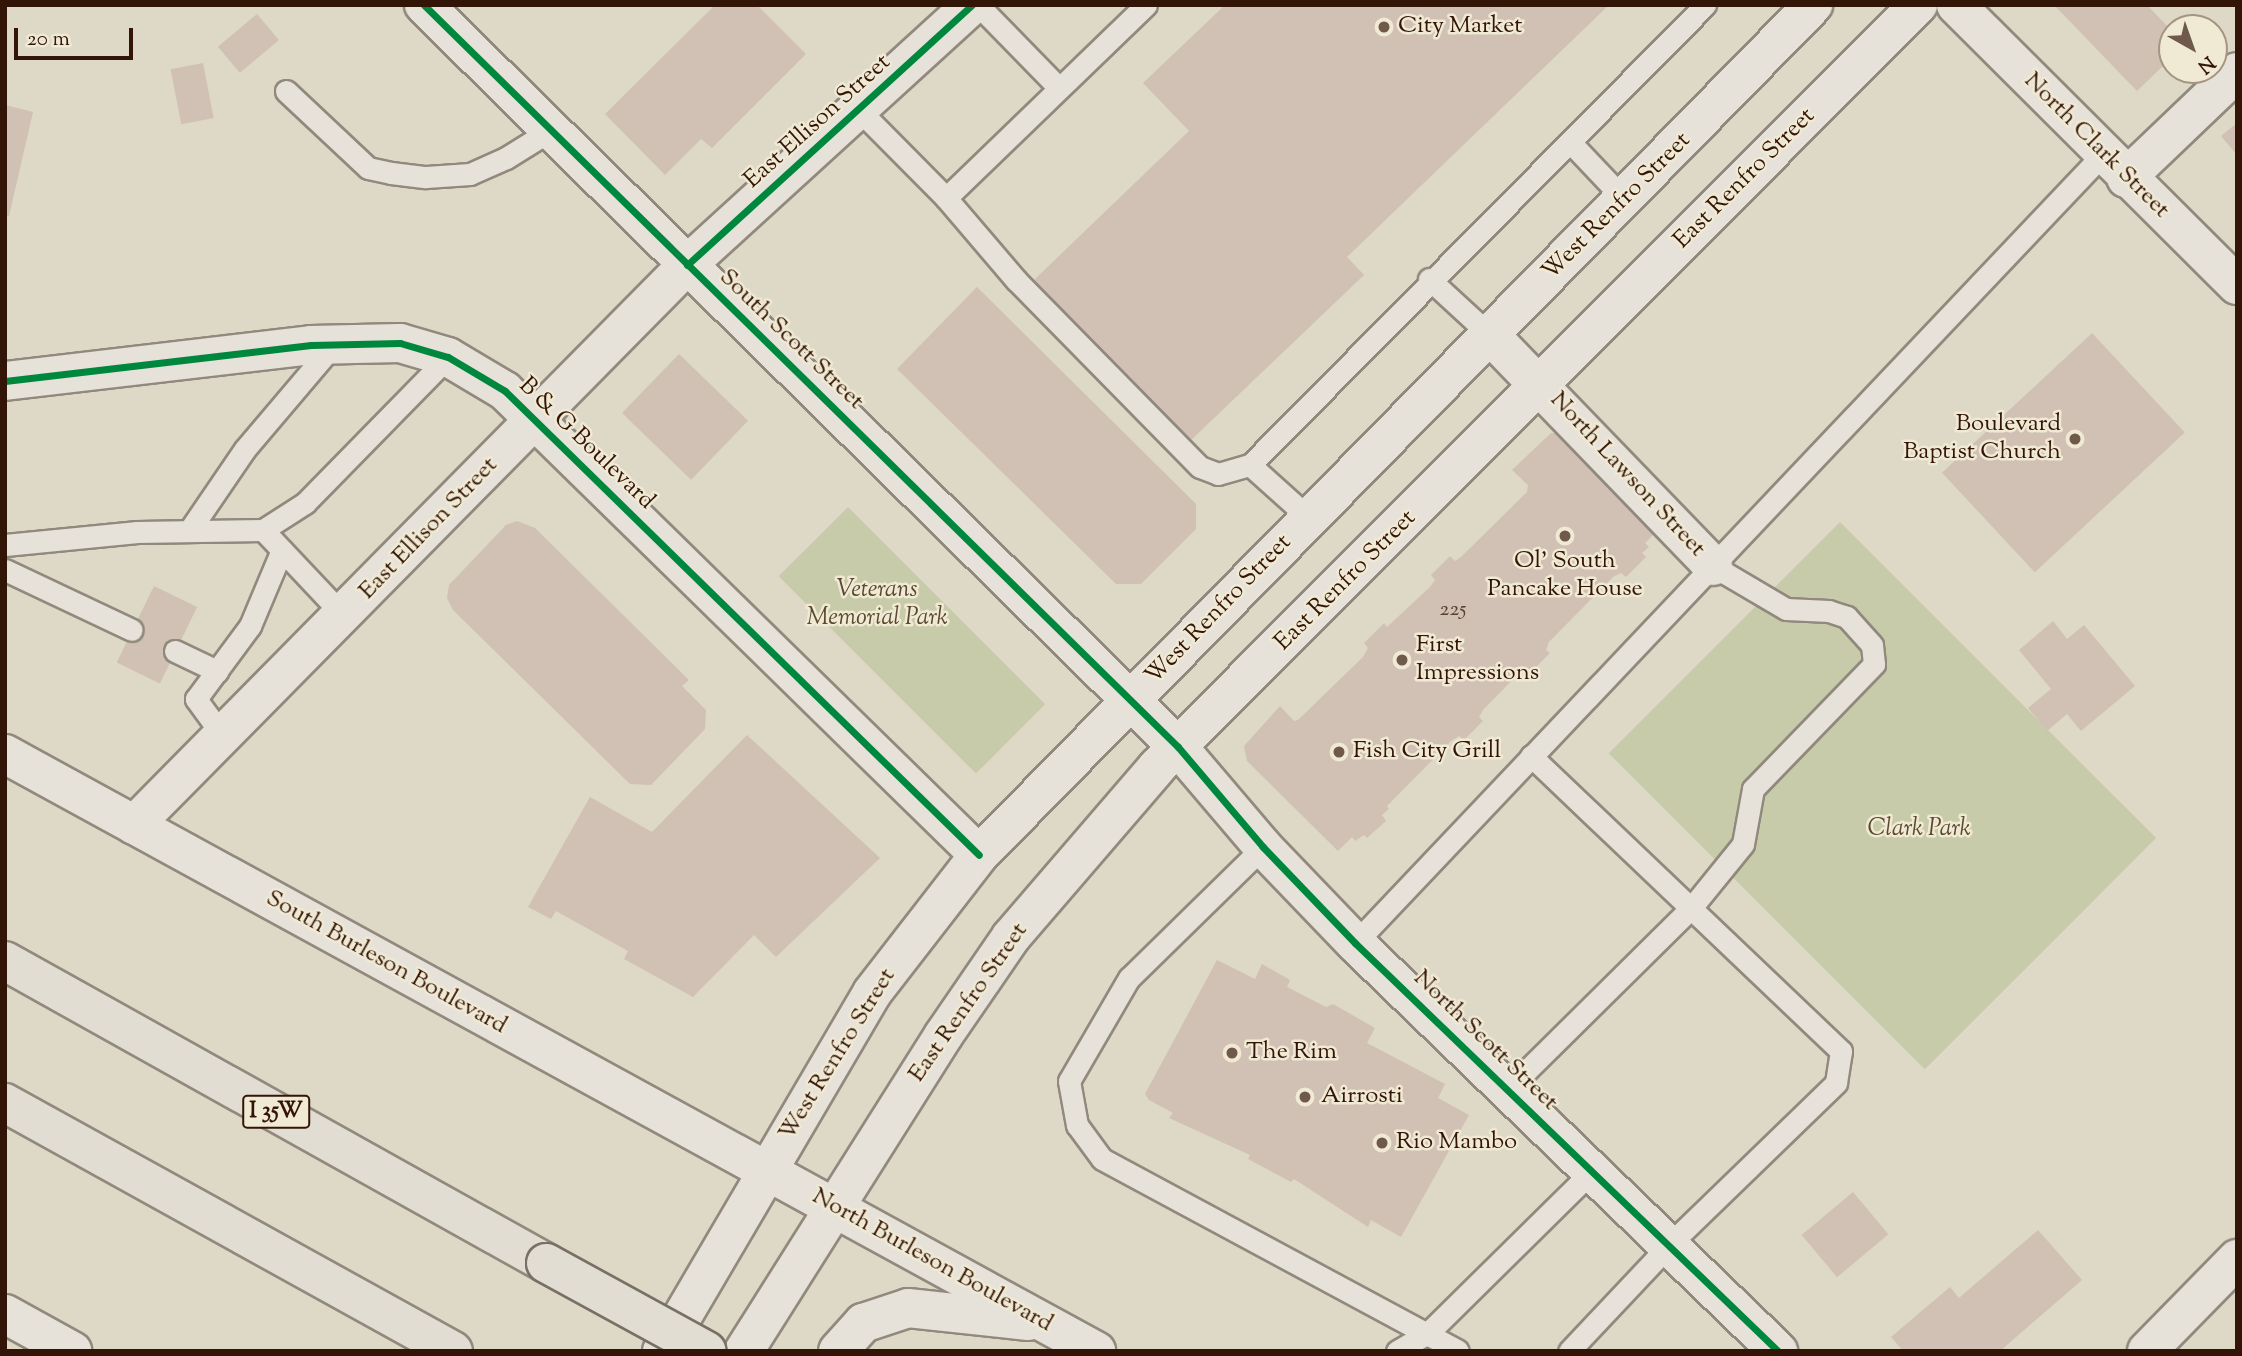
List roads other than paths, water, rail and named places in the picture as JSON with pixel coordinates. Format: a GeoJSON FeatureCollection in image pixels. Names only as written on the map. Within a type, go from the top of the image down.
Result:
{"type":"FeatureCollection","features":[{"type":"Feature","properties":{"kind":"highway","name":"I 35W"},"geometry":{"type":"LineString","coordinates":[[5,961],[707,1351]]}},
{"type":"Feature","properties":{"kind":"highway"},"geometry":{"type":"LineString","coordinates":[[5,1104],[453,1351]]}},
{"type":"Feature","properties":{"kind":"street","name":"South Scott Street"},"geometry":{"type":"LineString","coordinates":[[424,5],[1178,747]]}},
{"type":"Feature","properties":{"kind":"street","name":"East Ellison Street"},"geometry":{"type":"LineString","coordinates":[[134,825],[344,616],[687,265],[860,111],[971,5]]}},
{"type":"Feature","properties":{"kind":"street","name":"West Renfro Street"},"geometry":{"type":"LineString","coordinates":[[662,1351],[872,993],[979,855],[1132,701],[1308,517],[1625,200],[1813,5]]}},
{"type":"Feature","properties":{"kind":"street","name":"East Renfro Street"},"geometry":{"type":"LineString","coordinates":[[835,1208],[1010,937],[1178,747],[1918,5]]}},
{"type":"Feature","properties":{"kind":"street","name":"North Clark Street"},"geometry":{"type":"LineString","coordinates":[[1956,5],[2114,166],[2237,285]]}},
{"type":"Feature","properties":{"kind":"street"},"geometry":{"type":"LineString","coordinates":[[2114,166],[2237,72]]}},
{"type":"Feature","properties":{"kind":"street","name":"North Lawson Street"},"geometry":{"type":"LineString","coordinates":[[1490,335],[1541,384],[1713,566]]}},
{"type":"Feature","properties":{"kind":"street","name":"B & G Boulevard"},"geometry":{"type":"LineString","coordinates":[[5,381],[334,344],[400,343],[448,356],[480,372],[535,419],[979,855]]}},
{"type":"Feature","properties":{"kind":"street","name":"North Scott Street"},"geometry":{"type":"LineString","coordinates":[[1178,747],[1263,847],[1355,943],[1670,1244],[1763,1346]]}},
{"type":"Feature","properties":{"kind":"street","name":"South Burleson Boulevard"},"geometry":{"type":"LineString","coordinates":[[5,754],[768,1171]]}},
{"type":"Feature","properties":{"kind":"street","name":"North Burleson Boulevard"},"geometry":{"type":"LineString","coordinates":[[768,1171],[1096,1351]]}},
{"type":"Feature","properties":{"kind":"street"},"geometry":{"type":"LineString","coordinates":[[744,1351],[835,1208]]}},
{"type":"Feature","properties":{"kind":"street"},"geometry":{"type":"LineString","coordinates":[[2167,1344],[2237,1259]]}},
{"type":"Feature","properties":{"kind":"street"},"geometry":{"type":"LineString","coordinates":[[838,1351],[863,1323],[908,1308],[1044,1322]]}},
{"type":"Feature","properties":{"kind":"street"},"geometry":{"type":"LineString","coordinates":[[20,1331],[72,1351]]}},
{"type":"Feature","properties":{"kind":"lane"},"geometry":{"type":"LineString","coordinates":[[978,5],[1059,88]]}},
{"type":"Feature","properties":{"kind":"lane"},"geometry":{"type":"LineString","coordinates":[[946,198],[1146,5]]}},
{"type":"Feature","properties":{"kind":"lane"},"geometry":{"type":"LineString","coordinates":[[860,111],[946,198],[1016,280],[1200,467],[1218,474],[1250,465],[1429,279],[1570,143],[1705,5]]}},
{"type":"Feature","properties":{"kind":"lane"},"geometry":{"type":"LineString","coordinates":[[286,91],[368,168],[391,173],[426,177],[470,174],[506,158],[551,130]]}},
{"type":"Feature","properties":{"kind":"lane"},"geometry":{"type":"LineString","coordinates":[[1570,143],[1625,200]]}},
{"type":"Feature","properties":{"kind":"lane"},"geometry":{"type":"LineString","coordinates":[[1355,943],[1713,566],[2114,166]]}},
{"type":"Feature","properties":{"kind":"lane"},"geometry":{"type":"LineString","coordinates":[[1429,279],[1490,335]]}},
{"type":"Feature","properties":{"kind":"lane"},"geometry":{"type":"LineString","coordinates":[[189,531],[245,449],[334,344]]}},
{"type":"Feature","properties":{"kind":"lane"},"geometry":{"type":"LineString","coordinates":[[5,545],[189,531],[263,530],[305,503],[448,356]]}},
{"type":"Feature","properties":{"kind":"lane"},"geometry":{"type":"LineString","coordinates":[[1250,465],[1308,517]]}},
{"type":"Feature","properties":{"kind":"lane"},"geometry":{"type":"LineString","coordinates":[[263,530],[344,616]]}},
{"type":"Feature","properties":{"kind":"lane"},"geometry":{"type":"LineString","coordinates":[[223,736],[196,699],[250,626],[282,550]]}},
{"type":"Feature","properties":{"kind":"lane"},"geometry":{"type":"LineString","coordinates":[[1508,1089],[1692,907],[1743,844],[1753,789],[1874,664],[1872,645],[1847,617],[1829,611],[1786,609],[1713,566]]}},
{"type":"Feature","properties":{"kind":"lane"},"geometry":{"type":"LineString","coordinates":[[5,570],[132,630]]}},
{"type":"Feature","properties":{"kind":"lane"},"geometry":{"type":"LineString","coordinates":[[176,651],[217,671]]}},
{"type":"Feature","properties":{"kind":"lane"},"geometry":{"type":"LineString","coordinates":[[1531,756],[1841,1051],[1836,1083],[1670,1244],[1569,1351]]}},
{"type":"Feature","properties":{"kind":"lane"},"geometry":{"type":"LineString","coordinates":[[1263,847],[1129,978],[1069,1081],[1077,1125],[1102,1159],[1430,1342],[1458,1351]]}},
{"type":"Feature","properties":{"kind":"lane"},"geometry":{"type":"LineString","coordinates":[[1397,1351],[1430,1342],[1592,1171]]}},
{"type":"Feature","properties":{"kind":"place","name":"City Market"},"geometry":{"type":"Point","coordinates":[1384,27]}},
{"type":"Feature","properties":{"kind":"place","name":"Boulevard Baptist Church"},"geometry":{"type":"Point","coordinates":[2075,439]}},
{"type":"Feature","properties":{"kind":"place","name":"Ol' South Pancake House"},"geometry":{"type":"Point","coordinates":[1565,536]}},
{"type":"Feature","properties":{"kind":"place","name":"First Impressions"},"geometry":{"type":"Point","coordinates":[1402,660]}},
{"type":"Feature","properties":{"kind":"place","name":"Fish City Grill"},"geometry":{"type":"Point","coordinates":[1339,752]}},
{"type":"Feature","properties":{"kind":"place","name":"The Rim"},"geometry":{"type":"Point","coordinates":[1232,1053]}},
{"type":"Feature","properties":{"kind":"place","name":"Airrosti"},"geometry":{"type":"Point","coordinates":[1305,1097]}},
{"type":"Feature","properties":{"kind":"place","name":"Rio Mambo"},"geometry":{"type":"Point","coordinates":[1382,1143]}},
{"type":"Feature","properties":{"kind":"park label","name":"Veterans Memorial Park"},"geometry":{"type":"Point","coordinates":[877,605]}},
{"type":"Feature","properties":{"kind":"park label","name":"Clark Park"},"geometry":{"type":"Point","coordinates":[1919,830]}}]}
